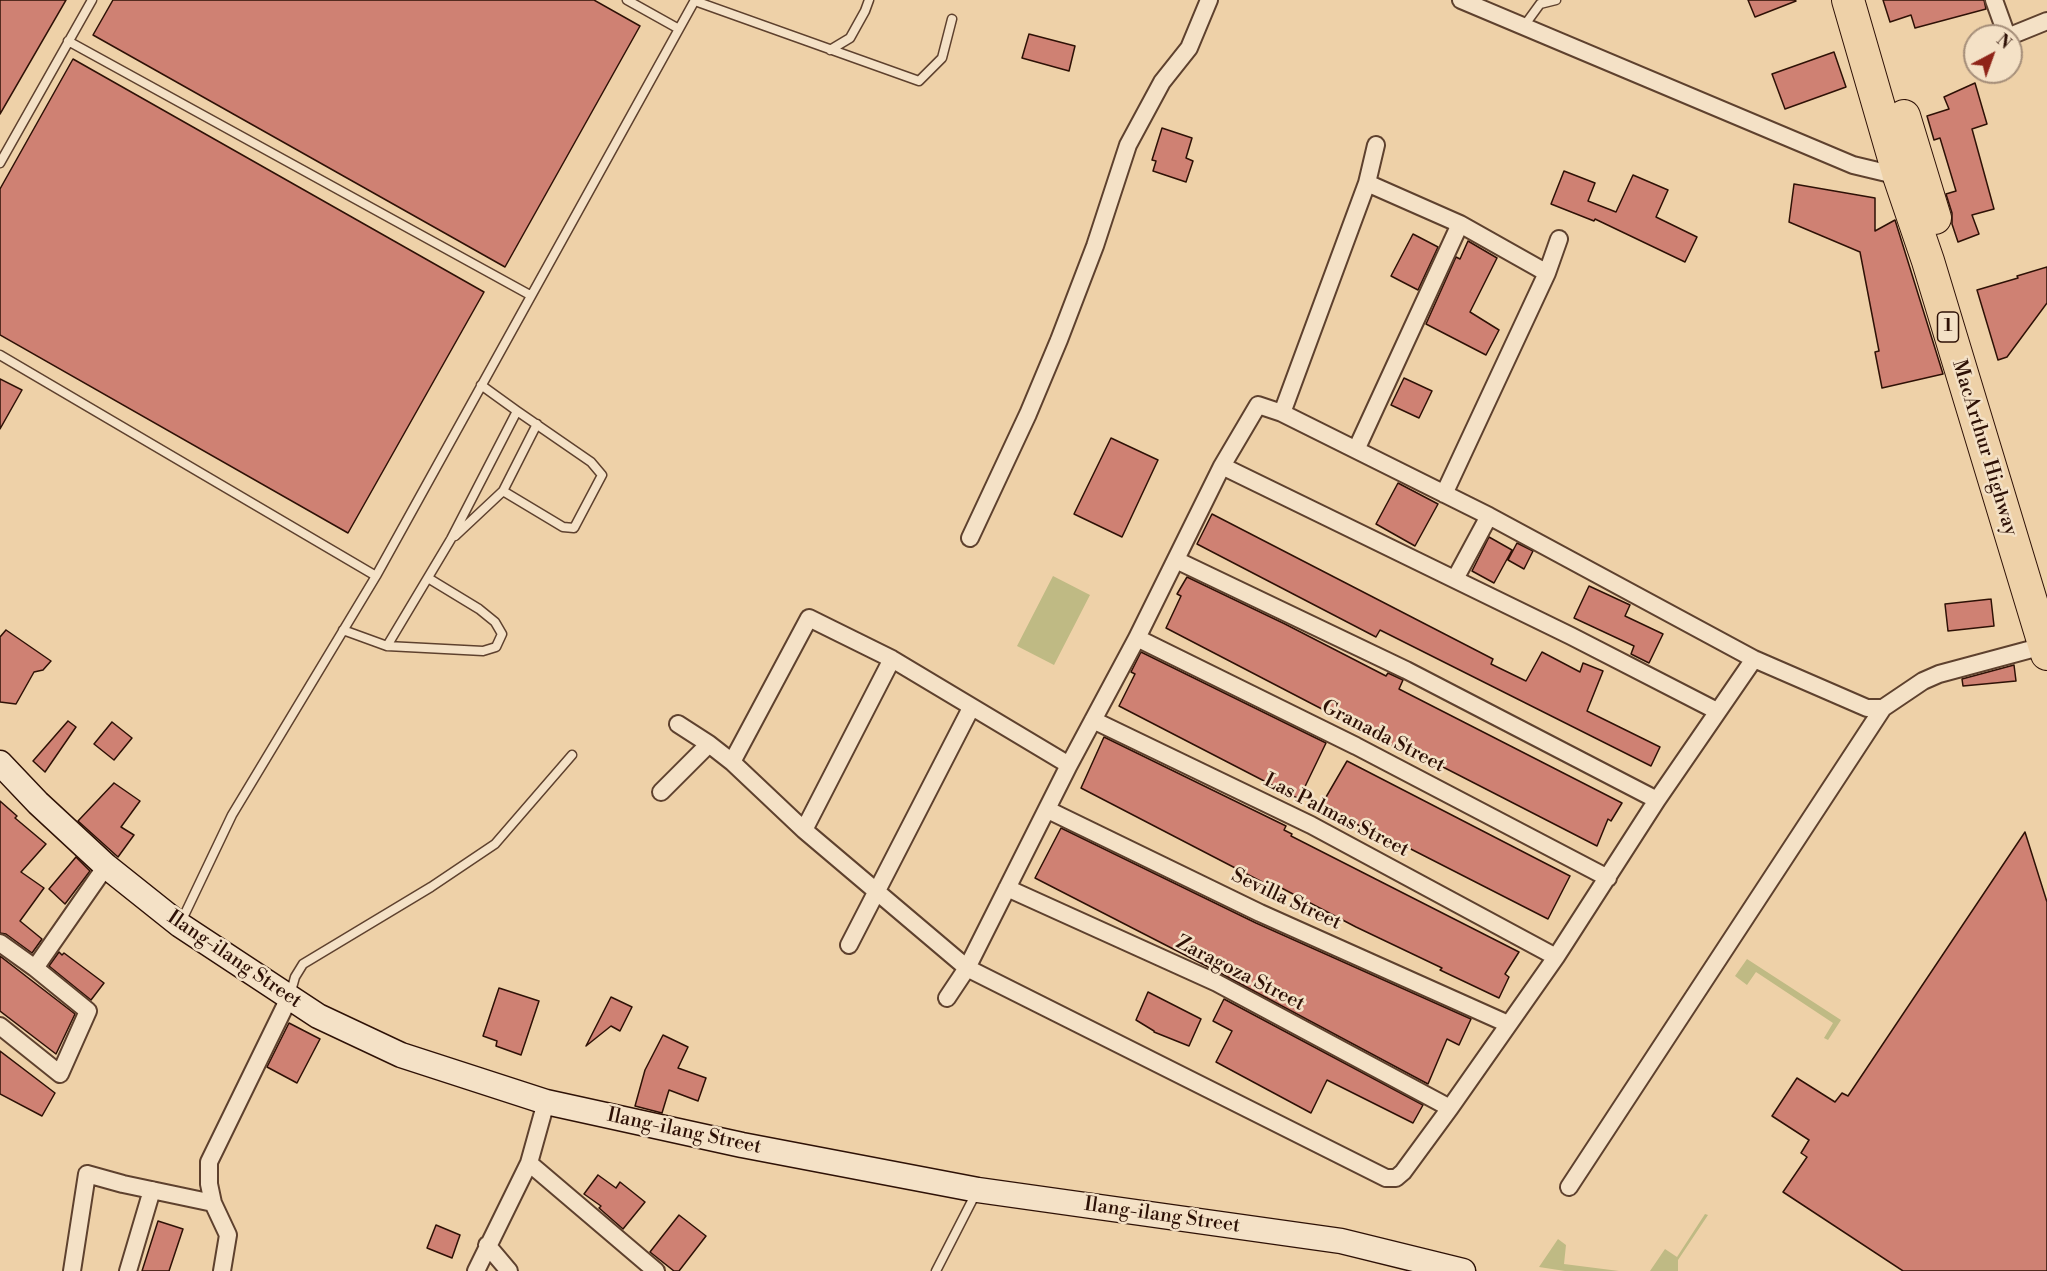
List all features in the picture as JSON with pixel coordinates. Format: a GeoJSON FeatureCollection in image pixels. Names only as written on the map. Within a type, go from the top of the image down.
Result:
{"type":"FeatureCollection","features":[{"type":"Feature","properties":{"kind":"highway","name":"MacArthur Highway"},"geometry":{"type":"LineString","coordinates":[[1848,0],[1972,348],[2047,595]]}},
{"type":"Feature","properties":{"kind":"highway","name":"MacArthur Highway"},"geometry":{"type":"LineString","coordinates":[[1868,0],[1928,261],[2046,648]]}},
{"type":"Feature","properties":{"kind":"street"},"geometry":{"type":"LineString","coordinates":[[970,538],[1028,414],[1059,340],[1095,246],[1128,145],[1162,82],[1189,48],[1209,0]]}},
{"type":"Feature","properties":{"kind":"street"},"geometry":{"type":"LineString","coordinates":[[1461,0],[1853,165],[1909,172]]}},
{"type":"Feature","properties":{"kind":"street"},"geometry":{"type":"LineString","coordinates":[[1994,0],[2004,24]]}},
{"type":"Feature","properties":{"kind":"street"},"geometry":{"type":"LineString","coordinates":[[2023,30],[2047,21]]}},
{"type":"Feature","properties":{"kind":"street"},"geometry":{"type":"LineString","coordinates":[[1282,413],[1367,183],[1376,145]]}},
{"type":"Feature","properties":{"kind":"street"},"geometry":{"type":"LineString","coordinates":[[1367,183],[1460,224],[1547,273]]}},
{"type":"Feature","properties":{"kind":"street"},"geometry":{"type":"LineString","coordinates":[[1356,450],[1460,224]]}},
{"type":"Feature","properties":{"kind":"street"},"geometry":{"type":"LineString","coordinates":[[1444,494],[1547,273],[1559,239]]}},
{"type":"Feature","properties":{"kind":"street"},"geometry":{"type":"LineString","coordinates":[[946,998],[967,968],[1069,765],[1137,638],[1222,466],[1258,405],[1282,413],[1489,516],[1754,659],[1867,708],[1883,708]]}},
{"type":"Feature","properties":{"kind":"street"},"geometry":{"type":"LineString","coordinates":[[1222,466],[1455,579],[1718,711]]}},
{"type":"Feature","properties":{"kind":"street"},"geometry":{"type":"LineString","coordinates":[[1455,579],[1489,516]]}},
{"type":"Feature","properties":{"kind":"street"},"geometry":{"type":"LineString","coordinates":[[1176,560],[1406,670],[1657,800]]}},
{"type":"Feature","properties":{"kind":"street"},"geometry":{"type":"LineString","coordinates":[[732,762],[809,618],[892,659],[1069,765]]}},
{"type":"Feature","properties":{"kind":"street","name":"Granada Street"},"geometry":{"type":"LineString","coordinates":[[1137,638],[1356,746],[1608,878]]}},
{"type":"Feature","properties":{"kind":"street"},"geometry":{"type":"LineString","coordinates":[[1569,1187],[1883,708],[1923,681],[1939,674],[2046,648]]}},
{"type":"Feature","properties":{"kind":"street"},"geometry":{"type":"LineString","coordinates":[[804,830],[892,659]]}},
{"type":"Feature","properties":{"kind":"street"},"geometry":{"type":"LineString","coordinates":[[678,724],[710,744],[732,762],[804,830],[967,968],[1386,1178],[1396,1178],[1403,1172],[1450,1108],[1556,957],[1657,800],[1754,659]]}},
{"type":"Feature","properties":{"kind":"street"},"geometry":{"type":"LineString","coordinates":[[849,945],[971,708]]}},
{"type":"Feature","properties":{"kind":"street","name":"Las Palmas Street"},"geometry":{"type":"LineString","coordinates":[[1093,720],[1311,825],[1556,957]]}},
{"type":"Feature","properties":{"kind":"street"},"geometry":{"type":"LineString","coordinates":[[661,792],[710,744]]}},
{"type":"Feature","properties":{"kind":"street","name":"Ilang-ilang Street"},"geometry":{"type":"LineString","coordinates":[[0,763],[38,803],[106,866],[180,925],[318,1016],[400,1055],[546,1102],[742,1145],[978,1190],[1341,1240],[1463,1271]]}},
{"type":"Feature","properties":{"kind":"street","name":"Sevilla Street"},"geometry":{"type":"LineString","coordinates":[[1048,810],[1260,913],[1508,1024]]}},
{"type":"Feature","properties":{"kind":"street"},"geometry":{"type":"LineString","coordinates":[[35,968],[106,866]]}},
{"type":"Feature","properties":{"kind":"street","name":"Zaragoza Street"},"geometry":{"type":"LineString","coordinates":[[1007,888],[1217,983],[1450,1108]]}},
{"type":"Feature","properties":{"kind":"street"},"geometry":{"type":"LineString","coordinates":[[0,943],[88,1011],[60,1074],[0,1026]]}},
{"type":"Feature","properties":{"kind":"street"},"geometry":{"type":"LineString","coordinates":[[222,1271],[228,1235],[213,1203],[209,1184],[209,1162],[289,998]]}},
{"type":"Feature","properties":{"kind":"street"},"geometry":{"type":"LineString","coordinates":[[476,1271],[529,1163],[546,1102]]}},
{"type":"Feature","properties":{"kind":"street"},"geometry":{"type":"LineString","coordinates":[[529,1163],[656,1271]]}},
{"type":"Feature","properties":{"kind":"street"},"geometry":{"type":"LineString","coordinates":[[72,1271],[87,1174],[213,1203]]}},
{"type":"Feature","properties":{"kind":"street"},"geometry":{"type":"LineString","coordinates":[[128,1271],[152,1190]]}},
{"type":"Feature","properties":{"kind":"street"},"geometry":{"type":"LineString","coordinates":[[487,1245],[509,1271]]}},
{"type":"Feature","properties":{"kind":"lane"},"geometry":{"type":"LineString","coordinates":[[0,163],[92,0]]}},
{"type":"Feature","properties":{"kind":"lane"},"geometry":{"type":"LineString","coordinates":[[627,0],[679,29]]}},
{"type":"Feature","properties":{"kind":"lane"},"geometry":{"type":"LineString","coordinates":[[830,50],[850,38],[869,0]]}},
{"type":"Feature","properties":{"kind":"lane"},"geometry":{"type":"LineString","coordinates":[[1524,26],[1540,4],[1556,0]]}},
{"type":"Feature","properties":{"kind":"lane"},"geometry":{"type":"LineString","coordinates":[[180,925],[232,815],[376,576],[695,1],[919,81],[942,58],[952,19]]}},
{"type":"Feature","properties":{"kind":"lane"},"geometry":{"type":"LineString","coordinates":[[68,41],[530,295]]}},
{"type":"Feature","properties":{"kind":"lane"},"geometry":{"type":"LineString","coordinates":[[0,355],[376,576]]}},
{"type":"Feature","properties":{"kind":"lane"},"geometry":{"type":"LineString","coordinates":[[481,385],[591,462],[602,475],[574,528],[563,527],[503,491]]}},
{"type":"Feature","properties":{"kind":"lane"},"geometry":{"type":"LineString","coordinates":[[387,646],[451,539],[517,411]]}},
{"type":"Feature","properties":{"kind":"lane"},"geometry":{"type":"LineString","coordinates":[[451,539],[503,491],[537,424]]}},
{"type":"Feature","properties":{"kind":"lane"},"geometry":{"type":"LineString","coordinates":[[343,630],[387,646],[483,651],[496,647],[502,634],[495,622],[479,609],[428,578]]}},
{"type":"Feature","properties":{"kind":"lane"},"geometry":{"type":"LineString","coordinates":[[289,998],[295,977],[303,963],[431,887],[495,844],[572,755]]}},
{"type":"Feature","properties":{"kind":"lane"},"geometry":{"type":"LineString","coordinates":[[936,1271],[978,1190]]}},
{"type":"Feature","properties":{"kind":"shaded area"},"geometry":{"type":"Polygon","coordinates":[[[1053,576],[1090,595],[1054,665],[1017,646],[1053,576]]]}},
{"type":"Feature","properties":{"kind":"shaded area"},"geometry":{"type":"Polygon","coordinates":[[[1747,959],[1841,1020],[1828,1040],[1824,1038],[1833,1023],[1756,972],[1747,985],[1735,976],[1747,959]]]}},
{"type":"Feature","properties":{"kind":"shaded area"},"geometry":{"type":"Polygon","coordinates":[[[1705,1214],[1708,1215],[1678,1260],[1678,1271],[1650,1271],[1665,1249],[1677,1257],[1705,1214]]]}},
{"type":"Feature","properties":{"kind":"shaded area"},"geometry":{"type":"Polygon","coordinates":[[[1558,1239],[1566,1245],[1564,1264],[1619,1271],[1565,1271],[1539,1267],[1558,1239]]]}},
{"type":"Feature","properties":{"kind":"building"},"geometry":{"type":"Polygon","coordinates":[[[0,0],[66,0],[0,114],[0,0]]]}},
{"type":"Feature","properties":{"kind":"building"},"geometry":{"type":"Polygon","coordinates":[[[113,0],[594,0],[640,26],[505,267],[93,35],[113,0]]]}},
{"type":"Feature","properties":{"kind":"building"},"geometry":{"type":"Polygon","coordinates":[[[1748,0],[1795,0],[1796,1],[1755,17],[1748,0]]]}},
{"type":"Feature","properties":{"kind":"building"},"geometry":{"type":"Polygon","coordinates":[[[1883,0],[1984,0],[1986,9],[1915,28],[1911,15],[1890,22],[1883,0]]]}},
{"type":"Feature","properties":{"kind":"building"},"geometry":{"type":"Polygon","coordinates":[[[1029,34],[1075,46],[1069,71],[1022,58],[1029,34]]]}},
{"type":"Feature","properties":{"kind":"building"},"geometry":{"type":"Polygon","coordinates":[[[1834,52],[1846,87],[1785,109],[1772,74],[1834,52]]]}},
{"type":"Feature","properties":{"kind":"building"},"geometry":{"type":"Polygon","coordinates":[[[73,59],[484,292],[348,533],[0,335],[0,189],[73,59]]]}},
{"type":"Feature","properties":{"kind":"building"},"geometry":{"type":"Polygon","coordinates":[[[1975,84],[1987,124],[1972,129],[1994,209],[1972,215],[1979,234],[1958,242],[1946,194],[1956,191],[1940,138],[1934,140],[1927,116],[1949,109],[1944,97],[1975,84]]]}},
{"type":"Feature","properties":{"kind":"building"},"geometry":{"type":"Polygon","coordinates":[[[1162,128],[1192,138],[1186,158],[1193,161],[1186,182],[1153,171],[1156,161],[1152,160],[1162,128]]]}},
{"type":"Feature","properties":{"kind":"building"},"geometry":{"type":"Polygon","coordinates":[[[1564,171],[1595,183],[1588,201],[1616,212],[1633,175],[1668,190],[1656,217],[1697,237],[1685,262],[1595,219],[1594,221],[1551,204],[1564,171]]]}},
{"type":"Feature","properties":{"kind":"building"},"geometry":{"type":"Polygon","coordinates":[[[1794,184],[1875,198],[1875,231],[1895,220],[1943,374],[1882,388],[1875,352],[1879,351],[1860,252],[1789,222],[1794,184]]]}},
{"type":"Feature","properties":{"kind":"building"},"geometry":{"type":"Polygon","coordinates":[[[1413,234],[1438,247],[1418,290],[1391,276],[1413,234]]]}},
{"type":"Feature","properties":{"kind":"building"},"geometry":{"type":"Polygon","coordinates":[[[1468,241],[1497,258],[1470,312],[1499,330],[1486,355],[1426,324],[1456,257],[1460,259],[1468,241]]]}},
{"type":"Feature","properties":{"kind":"building"},"geometry":{"type":"Polygon","coordinates":[[[2047,267],[2047,303],[2007,357],[1998,360],[1977,290],[2047,267]]]}},
{"type":"Feature","properties":{"kind":"building"},"geometry":{"type":"Polygon","coordinates":[[[1404,378],[1432,391],[1419,418],[1391,405],[1404,378]]]}},
{"type":"Feature","properties":{"kind":"building"},"geometry":{"type":"Polygon","coordinates":[[[0,379],[22,390],[0,429],[0,379]]]}},
{"type":"Feature","properties":{"kind":"building"},"geometry":{"type":"Polygon","coordinates":[[[1111,438],[1158,460],[1122,537],[1074,514],[1111,438]]]}},
{"type":"Feature","properties":{"kind":"building"},"geometry":{"type":"Polygon","coordinates":[[[1398,483],[1438,504],[1415,546],[1376,524],[1398,483]]]}},
{"type":"Feature","properties":{"kind":"building"},"geometry":{"type":"Polygon","coordinates":[[[1212,514],[1493,659],[1491,664],[1526,681],[1542,652],[1580,672],[1583,663],[1603,671],[1587,711],[1660,747],[1651,766],[1380,630],[1376,637],[1197,544],[1212,514]]]}},
{"type":"Feature","properties":{"kind":"building"},"geometry":{"type":"Polygon","coordinates":[[[1489,537],[1512,550],[1494,583],[1472,571],[1489,537]]]}},
{"type":"Feature","properties":{"kind":"building"},"geometry":{"type":"Polygon","coordinates":[[[1517,543],[1533,551],[1524,569],[1508,560],[1517,543]]]}},
{"type":"Feature","properties":{"kind":"building"},"geometry":{"type":"Polygon","coordinates":[[[1187,577],[1386,676],[1388,673],[1403,680],[1399,689],[1622,803],[1611,821],[1608,819],[1597,846],[1441,766],[1439,769],[1395,747],[1166,628],[1181,596],[1177,594],[1187,577]]]}},
{"type":"Feature","properties":{"kind":"building"},"geometry":{"type":"Polygon","coordinates":[[[1589,586],[1630,605],[1625,616],[1663,634],[1649,663],[1631,654],[1634,646],[1574,618],[1589,586]]]}},
{"type":"Feature","properties":{"kind":"building"},"geometry":{"type":"Polygon","coordinates":[[[1991,599],[1994,626],[1948,631],[1945,604],[1991,599]]]}},
{"type":"Feature","properties":{"kind":"building"},"geometry":{"type":"Polygon","coordinates":[[[6,630],[51,661],[43,670],[34,672],[16,704],[0,702],[0,637],[6,630]]]}},
{"type":"Feature","properties":{"kind":"building"},"geometry":{"type":"Polygon","coordinates":[[[1141,652],[1326,743],[1299,799],[1119,706],[1135,674],[1131,672],[1141,652]]]}},
{"type":"Feature","properties":{"kind":"building"},"geometry":{"type":"Polygon","coordinates":[[[2014,665],[2016,681],[1963,686],[1962,679],[2014,665]]]}},
{"type":"Feature","properties":{"kind":"building"},"geometry":{"type":"Polygon","coordinates":[[[68,721],[76,727],[45,772],[33,761],[68,721]]]}},
{"type":"Feature","properties":{"kind":"building"},"geometry":{"type":"Polygon","coordinates":[[[112,722],[132,738],[114,760],[94,744],[112,722]]]}},
{"type":"Feature","properties":{"kind":"building"},"geometry":{"type":"Polygon","coordinates":[[[1104,737],[1286,826],[1284,830],[1292,834],[1291,836],[1519,952],[1505,974],[1509,977],[1499,998],[1270,882],[1268,885],[1081,788],[1104,737]]]}},
{"type":"Feature","properties":{"kind":"building"},"geometry":{"type":"Polygon","coordinates":[[[1347,761],[1570,876],[1548,919],[1399,843],[1396,847],[1322,804],[1347,761]]]}},
{"type":"Feature","properties":{"kind":"building"},"geometry":{"type":"Polygon","coordinates":[[[114,783],[140,801],[121,827],[134,835],[118,857],[78,821],[114,783]]]}},
{"type":"Feature","properties":{"kind":"building"},"geometry":{"type":"Polygon","coordinates":[[[0,801],[17,816],[15,818],[46,844],[21,872],[44,888],[20,921],[42,939],[32,953],[6,934],[0,933],[0,801]]]}},
{"type":"Feature","properties":{"kind":"building"},"geometry":{"type":"Polygon","coordinates":[[[1061,828],[1256,923],[1471,1019],[1459,1045],[1447,1039],[1428,1084],[1035,878],[1061,828]]]}},
{"type":"Feature","properties":{"kind":"building"},"geometry":{"type":"Polygon","coordinates":[[[2025,832],[2047,902],[2047,1271],[1903,1271],[1783,1192],[1807,1157],[1801,1153],[1809,1140],[1772,1116],[1797,1078],[1835,1102],[1842,1093],[1848,1096],[2025,832]]]}},
{"type":"Feature","properties":{"kind":"building"},"geometry":{"type":"Polygon","coordinates":[[[76,857],[90,871],[65,904],[49,889],[76,857]]]}},
{"type":"Feature","properties":{"kind":"building"},"geometry":{"type":"Polygon","coordinates":[[[59,952],[62,955],[64,953],[104,983],[91,1000],[49,966],[59,952]]]}},
{"type":"Feature","properties":{"kind":"building"},"geometry":{"type":"Polygon","coordinates":[[[0,956],[75,1014],[56,1054],[0,1011],[0,956]]]}},
{"type":"Feature","properties":{"kind":"building"},"geometry":{"type":"Polygon","coordinates":[[[499,988],[539,1001],[521,1055],[496,1046],[497,1041],[483,1036],[499,988]]]}},
{"type":"Feature","properties":{"kind":"building"},"geometry":{"type":"Polygon","coordinates":[[[1148,992],[1201,1019],[1189,1046],[1154,1032],[1136,1020],[1148,992]]]}},
{"type":"Feature","properties":{"kind":"building"},"geometry":{"type":"Polygon","coordinates":[[[611,997],[632,1007],[620,1031],[611,1026],[586,1046],[611,997]]]}},
{"type":"Feature","properties":{"kind":"building"},"geometry":{"type":"Polygon","coordinates":[[[1224,999],[1423,1105],[1413,1123],[1327,1080],[1311,1113],[1216,1062],[1232,1031],[1213,1021],[1224,999]]]}},
{"type":"Feature","properties":{"kind":"building"},"geometry":{"type":"Polygon","coordinates":[[[289,1023],[320,1039],[297,1083],[267,1067],[289,1023]]]}},
{"type":"Feature","properties":{"kind":"building"},"geometry":{"type":"Polygon","coordinates":[[[663,1035],[688,1047],[678,1068],[706,1078],[698,1101],[669,1090],[662,1113],[635,1106],[645,1070],[663,1035]]]}},
{"type":"Feature","properties":{"kind":"building"},"geometry":{"type":"Polygon","coordinates":[[[0,1051],[55,1093],[42,1116],[0,1094],[0,1051]]]}},
{"type":"Feature","properties":{"kind":"building"},"geometry":{"type":"Polygon","coordinates":[[[598,1175],[616,1188],[620,1182],[645,1202],[623,1229],[599,1208],[601,1206],[584,1194],[598,1175]]]}},
{"type":"Feature","properties":{"kind":"building"},"geometry":{"type":"Polygon","coordinates":[[[679,1215],[706,1236],[679,1271],[674,1271],[650,1252],[679,1215]]]}},
{"type":"Feature","properties":{"kind":"building"},"geometry":{"type":"Polygon","coordinates":[[[158,1221],[183,1229],[169,1271],[142,1271],[158,1221]]]}},
{"type":"Feature","properties":{"kind":"building"},"geometry":{"type":"Polygon","coordinates":[[[436,1225],[460,1235],[452,1258],[427,1248],[436,1225]]]}}]}
